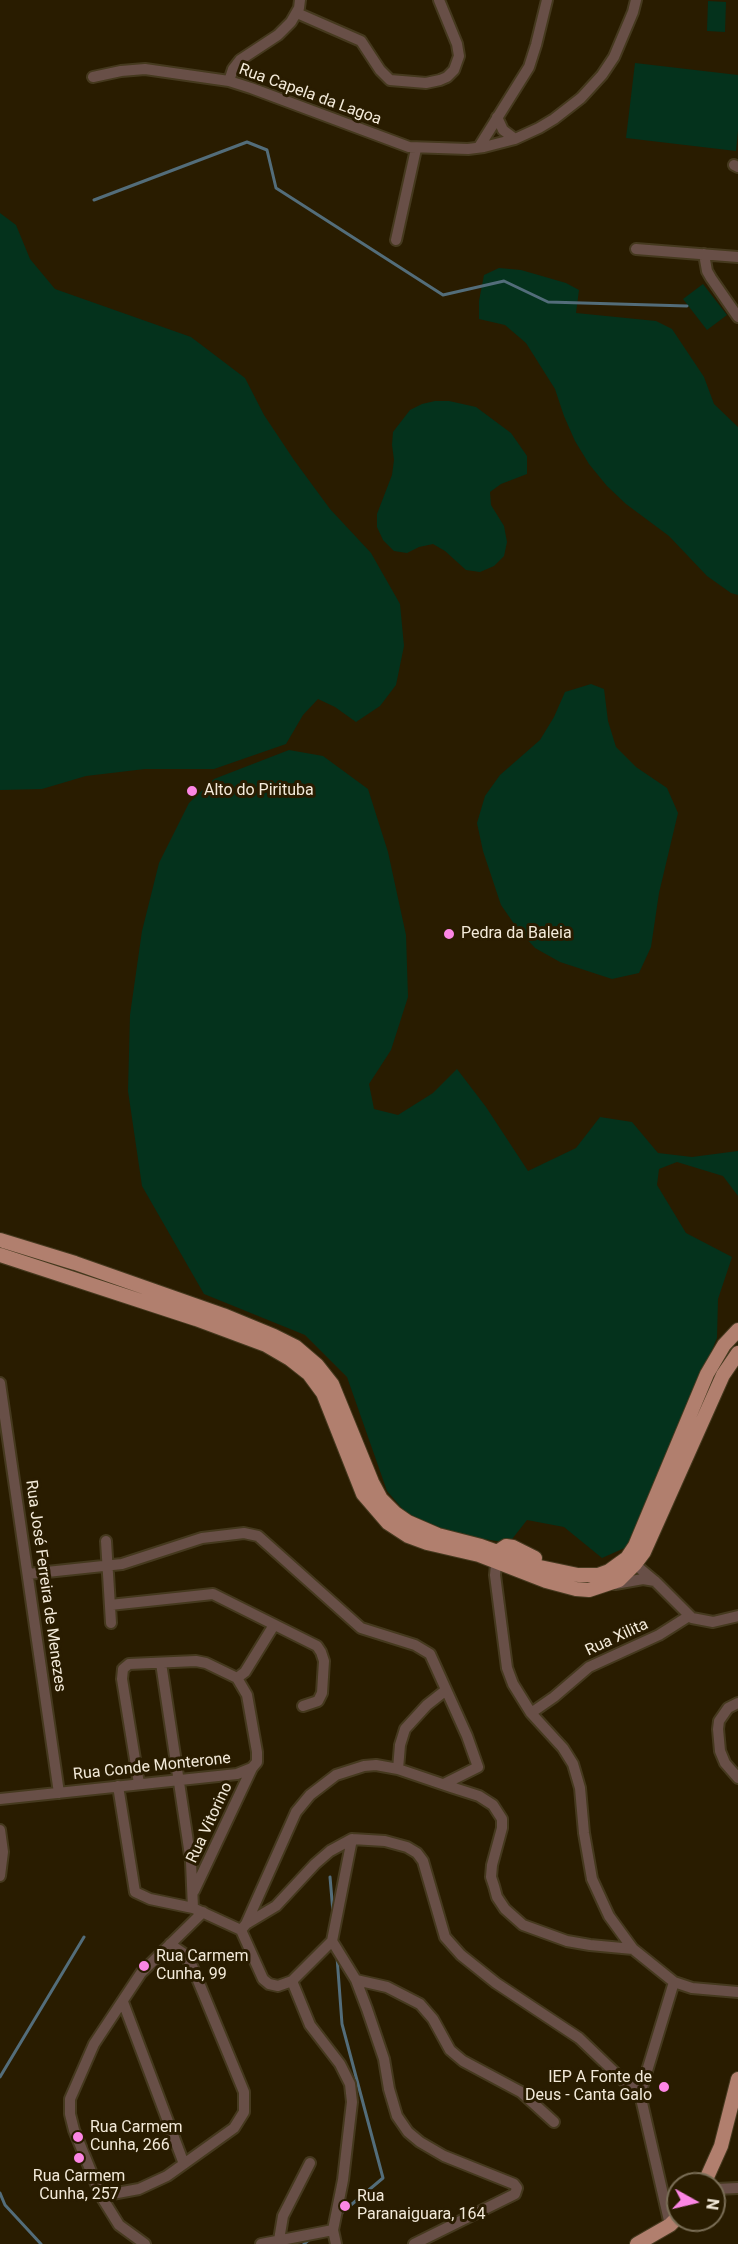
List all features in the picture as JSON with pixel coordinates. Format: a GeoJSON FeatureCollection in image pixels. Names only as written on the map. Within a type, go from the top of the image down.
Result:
{"type":"FeatureCollection","features":[{"type":"Feature","properties":{"kind":"main road"},"geometry":{"type":"LineString","coordinates":[[0,1240],[75,1263],[223,1315],[296,1347],[317,1365],[332,1384],[372,1482],[381,1498],[395,1513],[415,1525],[497,1557],[564,1587],[589,1590],[619,1581],[631,1561],[707,1374],[724,1345],[738,1330]]}},
{"type":"Feature","properties":{"kind":"main road"},"geometry":{"type":"LineString","coordinates":[[0,1255],[196,1318],[266,1345],[290,1359],[309,1374],[323,1393],[363,1494],[379,1515],[408,1536],[497,1557]]}},
{"type":"Feature","properties":{"kind":"main road"},"geometry":{"type":"LineString","coordinates":[[497,1557],[501,1548],[513,1546],[578,1575],[598,1575],[631,1561],[644,1552],[723,1375],[738,1353]]}},
{"type":"Feature","properties":{"kind":"main road"},"geometry":{"type":"LineString","coordinates":[[714,2172],[738,2079]]}},
{"type":"Feature","properties":{"kind":"main road"},"geometry":{"type":"LineString","coordinates":[[645,2242],[666,2227]]}},
{"type":"Feature","properties":{"kind":"street"},"geometry":{"type":"LineString","coordinates":[[229,81],[233,69],[240,60],[278,35],[297,13],[300,0]]}},
{"type":"Feature","properties":{"kind":"street"},"geometry":{"type":"LineString","coordinates":[[297,13],[361,41],[380,70],[390,80],[426,83],[447,76],[454,70],[459,56],[459,48],[439,0]]}},
{"type":"Feature","properties":{"kind":"street"},"geometry":{"type":"LineString","coordinates":[[479,147],[529,67],[547,0]]}},
{"type":"Feature","properties":{"kind":"street","name":"Rua Capela da Lagoa"},"geometry":{"type":"LineString","coordinates":[[93,77],[121,70],[145,69],[229,81],[377,136],[416,148],[479,147],[515,139],[554,119],[572,106],[595,84],[614,57],[636,0]]}},
{"type":"Feature","properties":{"kind":"street"},"geometry":{"type":"LineString","coordinates":[[497,117],[504,130],[515,139]]}},
{"type":"Feature","properties":{"kind":"street"},"geometry":{"type":"LineString","coordinates":[[396,240],[416,148]]}},
{"type":"Feature","properties":{"kind":"street"},"geometry":{"type":"LineString","coordinates":[[636,249],[738,257]]}},
{"type":"Feature","properties":{"kind":"street"},"geometry":{"type":"LineString","coordinates":[[704,254],[707,271],[738,317]]}},
{"type":"Feature","properties":{"kind":"street","name":"Rua José Ferreira de Menezes"},"geometry":{"type":"LineString","coordinates":[[0,1383],[59,1793]]}},
{"type":"Feature","properties":{"kind":"street"},"geometry":{"type":"LineString","coordinates":[[28,1574],[107,1567],[143,1559],[202,1538],[252,1533],[269,1545],[361,1628],[415,1645],[430,1654],[470,1742],[478,1767],[444,1784]]}},
{"type":"Feature","properties":{"kind":"street"},"geometry":{"type":"LineString","coordinates":[[106,1541],[111,1623]]}},
{"type":"Feature","properties":{"kind":"street"},"geometry":{"type":"LineString","coordinates":[[497,1557],[495,1575],[507,1668],[513,1684],[531,1713],[563,1748],[573,1764],[580,1788],[584,1833],[592,1879],[609,1916],[633,1949],[674,1982],[692,1989],[738,1992]]}},
{"type":"Feature","properties":{"kind":"street"},"geometry":{"type":"LineString","coordinates":[[631,1561],[656,1582],[690,1617],[712,1622],[738,1616]]}},
{"type":"Feature","properties":{"kind":"street"},"geometry":{"type":"LineString","coordinates":[[605,1586],[643,1579],[656,1582]]}},
{"type":"Feature","properties":{"kind":"street"},"geometry":{"type":"LineString","coordinates":[[110,1605],[213,1594],[317,1646],[321,1652],[324,1675],[321,1697],[303,1706]]}},
{"type":"Feature","properties":{"kind":"street","name":"Rua Xilita"},"geometry":{"type":"LineString","coordinates":[[531,1713],[589,1667],[659,1635],[690,1617]]}},
{"type":"Feature","properties":{"kind":"street"},"geometry":{"type":"LineString","coordinates":[[139,1784],[122,1679],[123,1669],[129,1664],[138,1663],[196,1661],[237,1677],[245,1672],[274,1625]]}},
{"type":"Feature","properties":{"kind":"street"},"geometry":{"type":"LineString","coordinates":[[161,1663],[198,1910]]}},
{"type":"Feature","properties":{"kind":"street","name":"Rua Conde Monterone"},"geometry":{"type":"LineString","coordinates":[[0,1799],[237,1774],[252,1768],[257,1761],[257,1752],[247,1695],[237,1677]]}},
{"type":"Feature","properties":{"kind":"street"},"geometry":{"type":"LineString","coordinates":[[398,1768],[400,1745],[405,1729],[427,1705],[446,1690]]}},
{"type":"Feature","properties":{"kind":"street"},"geometry":{"type":"LineString","coordinates":[[738,1703],[724,1713],[718,1729],[720,1751],[725,1763],[738,1778]]}},
{"type":"Feature","properties":{"kind":"street"},"geometry":{"type":"LineString","coordinates":[[352,1839],[332,1941],[292,1981],[278,1986],[269,1984],[263,1979],[244,1927],[296,1812],[310,1795],[336,1775],[364,1766],[398,1768],[478,1796],[493,1805],[502,1819],[502,1828],[491,1877],[497,1897],[505,1909],[523,1925],[567,1941],[590,1946],[633,1949]]}},
{"type":"Feature","properties":{"kind":"street","name":"Rua Vitorino"},"geometry":{"type":"LineString","coordinates":[[194,1892],[252,1768]]}},
{"type":"Feature","properties":{"kind":"street"},"geometry":{"type":"LineString","coordinates":[[118,1786],[135,1892],[150,1899],[198,1910],[244,1927]]}},
{"type":"Feature","properties":{"kind":"street"},"geometry":{"type":"LineString","coordinates":[[0,1830],[3,1852],[0,1876]]}},
{"type":"Feature","properties":{"kind":"street"},"geometry":{"type":"LineString","coordinates":[[244,1927],[276,1906],[322,1858],[352,1839],[385,1841],[407,1847],[417,1853],[423,1861],[445,1937],[461,1955],[496,1983],[579,2038],[640,2094]]}},
{"type":"Feature","properties":{"kind":"street"},"geometry":{"type":"LineString","coordinates":[[145,2244],[118,2224],[101,2196],[74,2130],[70,2114],[70,2099],[94,2044],[141,1973],[170,1944],[198,1910]]}},
{"type":"Feature","properties":{"kind":"street"},"geometry":{"type":"LineString","coordinates":[[332,1941],[356,1980],[378,2037],[397,2116],[408,2132],[444,2156],[514,2184],[517,2188],[515,2194],[414,2244]]}},
{"type":"Feature","properties":{"kind":"street"},"geometry":{"type":"LineString","coordinates":[[101,2196],[148,2186],[167,2176],[234,2128],[243,2116],[246,2102],[244,2092],[223,2037],[192,1965],[183,1953],[170,1944]]}},
{"type":"Feature","properties":{"kind":"street"},"geometry":{"type":"LineString","coordinates":[[356,1980],[387,1987],[420,2004],[433,2019],[450,2050],[463,2061],[521,2092],[554,2122]]}},
{"type":"Feature","properties":{"kind":"street"},"geometry":{"type":"LineString","coordinates":[[292,1981],[310,2025],[340,2064],[350,2084],[352,2102],[343,2180],[333,2230],[336,2244]]}},
{"type":"Feature","properties":{"kind":"street"},"geometry":{"type":"LineString","coordinates":[[666,2191],[640,2094],[674,1982]]}},
{"type":"Feature","properties":{"kind":"street"},"geometry":{"type":"LineString","coordinates":[[123,2002],[184,2164]]}},
{"type":"Feature","properties":{"kind":"street"},"geometry":{"type":"LineString","coordinates":[[279,2240],[284,2216],[310,2163]]}},
{"type":"Feature","properties":{"kind":"street"},"geometry":{"type":"LineString","coordinates":[[261,2244],[333,2230]]}},
{"type":"Feature","properties":{"kind":"green space"},"geometry":{"type":"Polygon","coordinates":[[[708,1],[726,2],[725,32],[707,31],[708,1]]]}},
{"type":"Feature","properties":{"kind":"green space"},"geometry":{"type":"Polygon","coordinates":[[[635,63],[738,75],[736,151],[626,138],[635,63]]]}},
{"type":"Feature","properties":{"kind":"green space"},"geometry":{"type":"Polygon","coordinates":[[[0,213],[16,225],[30,259],[55,289],[191,337],[245,378],[264,415],[294,460],[330,509],[371,553],[400,604],[404,646],[396,685],[380,706],[356,722],[335,707],[318,699],[303,715],[286,744],[214,769],[145,769],[86,776],[42,789],[0,790],[0,213]]]}},
{"type":"Feature","properties":{"kind":"green space"},"geometry":{"type":"Polygon","coordinates":[[[499,268],[521,270],[566,283],[579,290],[576,313],[656,321],[672,329],[704,377],[714,404],[738,427],[738,595],[731,593],[707,576],[669,536],[626,504],[607,486],[589,464],[575,441],[555,389],[526,343],[505,325],[479,319],[479,301],[484,275],[499,268]]]}},
{"type":"Feature","properties":{"kind":"green space"},"geometry":{"type":"Polygon","coordinates":[[[703,284],[727,315],[707,330],[683,299],[703,284]]]}},
{"type":"Feature","properties":{"kind":"green space"},"geometry":{"type":"Polygon","coordinates":[[[435,401],[449,401],[476,407],[511,433],[527,456],[527,474],[501,484],[490,492],[491,505],[504,526],[507,542],[504,556],[494,566],[480,572],[466,570],[445,551],[433,544],[407,553],[394,551],[383,540],[377,527],[377,514],[392,475],[393,432],[410,410],[435,401]]]}},
{"type":"Feature","properties":{"kind":"green space"},"geometry":{"type":"Polygon","coordinates":[[[591,684],[604,689],[608,721],[616,747],[636,767],[667,788],[678,813],[659,893],[651,947],[639,973],[612,979],[560,962],[535,948],[517,928],[501,905],[483,851],[477,823],[485,796],[500,775],[540,740],[565,692],[591,684]]]}},
{"type":"Feature","properties":{"kind":"green space"},"geometry":{"type":"Polygon","coordinates":[[[289,750],[323,756],[368,789],[388,852],[406,935],[408,997],[391,1050],[369,1084],[374,1109],[398,1115],[433,1093],[457,1069],[486,1107],[528,1171],[576,1148],[600,1117],[632,1122],[658,1153],[692,1157],[738,1151],[738,1196],[723,1176],[677,1162],[659,1169],[657,1185],[686,1233],[732,1257],[718,1299],[717,1338],[629,1546],[602,1558],[564,1527],[527,1520],[509,1543],[452,1534],[428,1526],[406,1513],[387,1491],[347,1377],[305,1335],[204,1294],[142,1186],[128,1091],[130,1015],[142,931],[159,863],[189,803],[214,779],[289,750]]]}},
{"type":"Feature","properties":{"kind":"waterway"},"geometry":{"type":"LineString","coordinates":[[94,200],[247,142],[267,150],[276,188],[443,295],[504,281],[548,302],[687,306]]}},
{"type":"Feature","properties":{"kind":"waterway"},"geometry":{"type":"LineString","coordinates":[[330,1877],[333,1912]]}},
{"type":"Feature","properties":{"kind":"waterway"},"geometry":{"type":"LineString","coordinates":[[0,2077],[84,1937]]}},
{"type":"Feature","properties":{"kind":"waterway"},"geometry":{"type":"LineString","coordinates":[[337,1957],[342,2024],[383,2178],[339,2215]]}},
{"type":"Feature","properties":{"kind":"waterway"},"geometry":{"type":"LineString","coordinates":[[0,2193],[5,2205],[41,2244]]}},
{"type":"Feature","properties":{"kind":"waterway"},"geometry":{"type":"LineString","coordinates":[[304,2244],[311,2238]]}},
{"type":"Feature","properties":{"kind":"place","name":"Alto do Pirituba"},"geometry":{"type":"Point","coordinates":[192,791]}},
{"type":"Feature","properties":{"kind":"place","name":"Pedra da Baleia"},"geometry":{"type":"Point","coordinates":[449,934]}},
{"type":"Feature","properties":{"kind":"place","name":"Rua Carmem Cunha, 99"},"geometry":{"type":"Point","coordinates":[144,1966]}},
{"type":"Feature","properties":{"kind":"place","name":"IEP A Fonte de Deus - Canta Galo"},"geometry":{"type":"Point","coordinates":[664,2087]}},
{"type":"Feature","properties":{"kind":"place","name":"Rua Carmem Cunha, 266"},"geometry":{"type":"Point","coordinates":[78,2137]}},
{"type":"Feature","properties":{"kind":"place","name":"Rua Carmem Cunha, 257"},"geometry":{"type":"Point","coordinates":[79,2158]}},
{"type":"Feature","properties":{"kind":"place","name":"Rua Paranaiguara, 164"},"geometry":{"type":"Point","coordinates":[345,2206]}}]}
